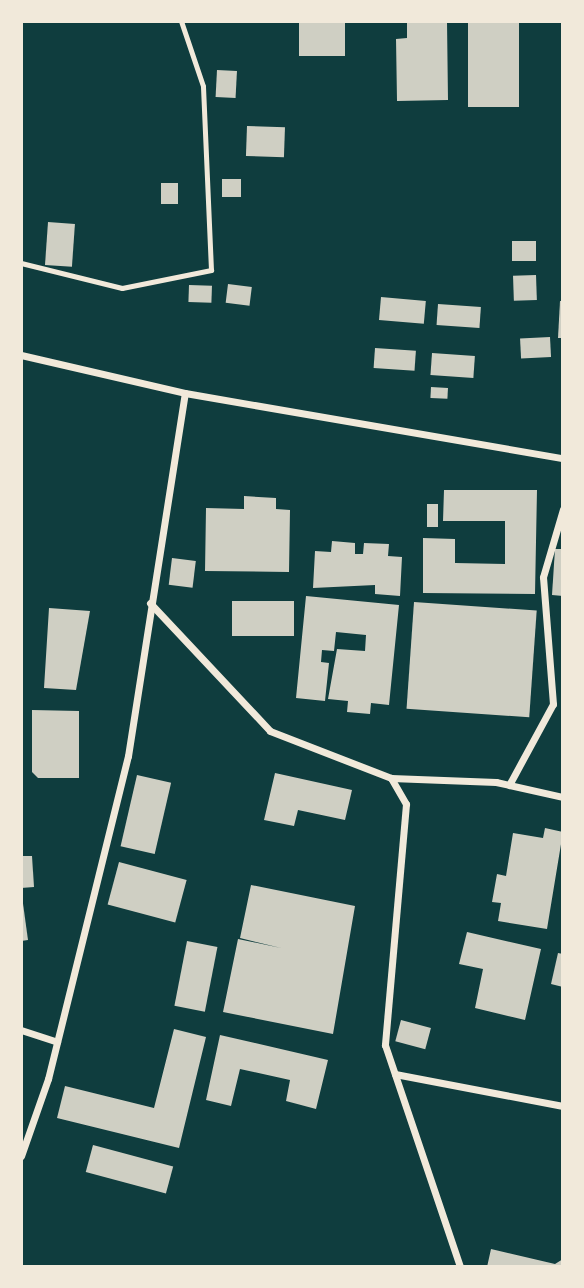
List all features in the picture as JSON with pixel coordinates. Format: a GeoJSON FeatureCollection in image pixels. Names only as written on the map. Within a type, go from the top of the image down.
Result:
{"type":"FeatureCollection","features":[{"type":"Feature","properties":{"kind":"street"},"geometry":{"type":"LineString","coordinates":[[21,355],[185,393],[563,458]]}},
{"type":"Feature","properties":{"kind":"street"},"geometry":{"type":"LineString","coordinates":[[21,1156],[57,1042],[128,756],[185,393]]}},
{"type":"Feature","properties":{"kind":"street"},"geometry":{"type":"LineString","coordinates":[[509,785],[553,704],[543,577],[563,509]]}},
{"type":"Feature","properties":{"kind":"street"},"geometry":{"type":"LineString","coordinates":[[150,603],[270,731],[391,778],[509,785],[563,797]]}},
{"type":"Feature","properties":{"kind":"street"},"geometry":{"type":"LineString","coordinates":[[391,778],[406,804],[384,1045],[460,1267]]}},
{"type":"Feature","properties":{"kind":"street"},"geometry":{"type":"LineString","coordinates":[[21,1030],[57,1042]]}},
{"type":"Feature","properties":{"kind":"street"},"geometry":{"type":"LineString","coordinates":[[395,1074],[563,1106]]}},
{"type":"Feature","properties":{"kind":"lane"},"geometry":{"type":"LineString","coordinates":[[21,263],[122,288],[211,270],[203,86],[181,21]]}},
{"type":"Feature","properties":{"kind":"building"},"geometry":{"type":"Polygon","coordinates":[[[299,21],[345,21],[345,56],[299,56],[299,21]]]}},
{"type":"Feature","properties":{"kind":"building"},"geometry":{"type":"Polygon","coordinates":[[[407,21],[447,21],[448,100],[397,101],[396,39],[407,38],[407,21]]]}},
{"type":"Feature","properties":{"kind":"building"},"geometry":{"type":"Polygon","coordinates":[[[468,21],[519,21],[519,107],[468,107],[468,21]]]}},
{"type":"Feature","properties":{"kind":"building"},"geometry":{"type":"Polygon","coordinates":[[[217,70],[237,71],[236,98],[216,97],[217,70]]]}},
{"type":"Feature","properties":{"kind":"building"},"geometry":{"type":"Polygon","coordinates":[[[247,126],[285,127],[284,157],[246,156],[247,126]]]}},
{"type":"Feature","properties":{"kind":"building"},"geometry":{"type":"Polygon","coordinates":[[[222,179],[241,179],[241,197],[222,197],[222,179]]]}},
{"type":"Feature","properties":{"kind":"building"},"geometry":{"type":"Polygon","coordinates":[[[161,183],[178,183],[178,204],[161,204],[161,183]]]}},
{"type":"Feature","properties":{"kind":"building"},"geometry":{"type":"Polygon","coordinates":[[[48,222],[75,224],[72,267],[45,265],[48,222]]]}},
{"type":"Feature","properties":{"kind":"building"},"geometry":{"type":"Polygon","coordinates":[[[512,241],[536,241],[536,261],[512,261],[512,241]]]}},
{"type":"Feature","properties":{"kind":"building"},"geometry":{"type":"Polygon","coordinates":[[[536,275],[537,300],[514,301],[513,276],[536,275]]]}},
{"type":"Feature","properties":{"kind":"building"},"geometry":{"type":"Polygon","coordinates":[[[228,284],[252,287],[250,306],[226,303],[228,284]]]}},
{"type":"Feature","properties":{"kind":"building"},"geometry":{"type":"Polygon","coordinates":[[[189,285],[212,286],[211,303],[188,302],[189,285]]]}},
{"type":"Feature","properties":{"kind":"building"},"geometry":{"type":"Polygon","coordinates":[[[381,297],[426,301],[424,324],[379,320],[381,297]]]}},
{"type":"Feature","properties":{"kind":"building"},"geometry":{"type":"Polygon","coordinates":[[[560,301],[563,301],[563,338],[558,338],[560,301]]]}},
{"type":"Feature","properties":{"kind":"building"},"geometry":{"type":"Polygon","coordinates":[[[438,304],[481,307],[479,328],[437,325],[438,304]]]}},
{"type":"Feature","properties":{"kind":"building"},"geometry":{"type":"Polygon","coordinates":[[[550,337],[551,357],[521,359],[520,339],[550,337]]]}},
{"type":"Feature","properties":{"kind":"building"},"geometry":{"type":"Polygon","coordinates":[[[375,348],[416,351],[415,371],[374,368],[375,348]]]}},
{"type":"Feature","properties":{"kind":"building"},"geometry":{"type":"Polygon","coordinates":[[[432,353],[475,356],[473,378],[430,375],[432,353]]]}},
{"type":"Feature","properties":{"kind":"building"},"geometry":{"type":"Polygon","coordinates":[[[431,387],[448,388],[447,399],[430,398],[431,387]]]}},
{"type":"Feature","properties":{"kind":"building"},"geometry":{"type":"Polygon","coordinates":[[[444,490],[537,490],[535,594],[423,593],[423,538],[455,539],[455,563],[505,564],[505,521],[443,521],[444,490]]]}},
{"type":"Feature","properties":{"kind":"building"},"geometry":{"type":"Polygon","coordinates":[[[244,496],[276,498],[276,509],[290,510],[289,572],[205,571],[206,508],[244,509],[244,496]]]}},
{"type":"Feature","properties":{"kind":"building"},"geometry":{"type":"Polygon","coordinates":[[[427,504],[438,504],[438,527],[427,527],[427,504]]]}},
{"type":"Feature","properties":{"kind":"building"},"geometry":{"type":"Polygon","coordinates":[[[332,541],[355,543],[355,554],[363,554],[364,543],[389,544],[388,556],[402,557],[400,596],[375,594],[375,585],[313,588],[315,551],[331,552],[332,541]]]}},
{"type":"Feature","properties":{"kind":"building"},"geometry":{"type":"Polygon","coordinates":[[[555,549],[563,549],[563,596],[552,595],[555,549]]]}},
{"type":"Feature","properties":{"kind":"building"},"geometry":{"type":"Polygon","coordinates":[[[172,558],[196,561],[193,588],[169,585],[172,558]]]}},
{"type":"Feature","properties":{"kind":"building"},"geometry":{"type":"Polygon","coordinates":[[[306,596],[399,605],[389,705],[371,703],[370,714],[347,712],[348,701],[328,699],[337,649],[365,651],[366,635],[336,632],[334,651],[322,650],[321,662],[329,663],[325,701],[296,698],[306,596]]]}},
{"type":"Feature","properties":{"kind":"building"},"geometry":{"type":"Polygon","coordinates":[[[232,601],[294,601],[294,636],[232,636],[232,601]]]}},
{"type":"Feature","properties":{"kind":"building"},"geometry":{"type":"Polygon","coordinates":[[[414,602],[537,611],[529,717],[407,709],[414,602]]]}},
{"type":"Feature","properties":{"kind":"building"},"geometry":{"type":"Polygon","coordinates":[[[49,608],[90,611],[76,690],[44,688],[49,608]]]}},
{"type":"Feature","properties":{"kind":"building"},"geometry":{"type":"Polygon","coordinates":[[[32,710],[79,711],[79,778],[38,778],[32,772],[32,710]]]}},
{"type":"Feature","properties":{"kind":"building"},"geometry":{"type":"Polygon","coordinates":[[[275,773],[352,790],[345,820],[298,810],[294,826],[264,820],[275,773]]]}},
{"type":"Feature","properties":{"kind":"building"},"geometry":{"type":"Polygon","coordinates":[[[137,775],[171,783],[155,854],[121,846],[137,775]]]}},
{"type":"Feature","properties":{"kind":"building"},"geometry":{"type":"Polygon","coordinates":[[[545,828],[563,832],[547,929],[498,921],[501,903],[492,902],[497,874],[506,876],[513,833],[543,838],[545,828]]]}},
{"type":"Feature","properties":{"kind":"building"},"geometry":{"type":"Polygon","coordinates":[[[21,856],[32,856],[34,887],[21,888],[21,856]]]}},
{"type":"Feature","properties":{"kind":"building"},"geometry":{"type":"Polygon","coordinates":[[[119,862],[187,880],[175,923],[108,905],[119,862]]]}},
{"type":"Feature","properties":{"kind":"building"},"geometry":{"type":"Polygon","coordinates":[[[251,885],[355,906],[333,1034],[223,1012],[238,939],[281,948],[240,938],[251,885]]]}},
{"type":"Feature","properties":{"kind":"building"},"geometry":{"type":"Polygon","coordinates":[[[21,889],[28,940],[21,941],[21,889]]]}},
{"type":"Feature","properties":{"kind":"building"},"geometry":{"type":"Polygon","coordinates":[[[467,932],[541,949],[525,1020],[475,1008],[483,969],[459,964],[467,932]]]}},
{"type":"Feature","properties":{"kind":"building"},"geometry":{"type":"Polygon","coordinates":[[[187,941],[217,947],[205,1012],[174,1006],[187,941]]]}},
{"type":"Feature","properties":{"kind":"building"},"geometry":{"type":"Polygon","coordinates":[[[558,953],[563,954],[563,987],[551,984],[558,953]]]}},
{"type":"Feature","properties":{"kind":"building"},"geometry":{"type":"Polygon","coordinates":[[[401,1020],[431,1028],[425,1049],[395,1041],[401,1020]]]}},
{"type":"Feature","properties":{"kind":"building"},"geometry":{"type":"Polygon","coordinates":[[[174,1029],[206,1037],[179,1148],[57,1118],[65,1086],[154,1108],[174,1029]]]}},
{"type":"Feature","properties":{"kind":"building"},"geometry":{"type":"Polygon","coordinates":[[[220,1035],[328,1060],[316,1109],[286,1101],[290,1080],[240,1069],[231,1106],[206,1100],[220,1035]]]}},
{"type":"Feature","properties":{"kind":"building"},"geometry":{"type":"Polygon","coordinates":[[[93,1145],[173,1166],[166,1194],[86,1172],[93,1145]]]}},
{"type":"Feature","properties":{"kind":"building"},"geometry":{"type":"Polygon","coordinates":[[[491,1249],[555,1264],[563,1259],[563,1267],[487,1267],[491,1249]]]}}]}
